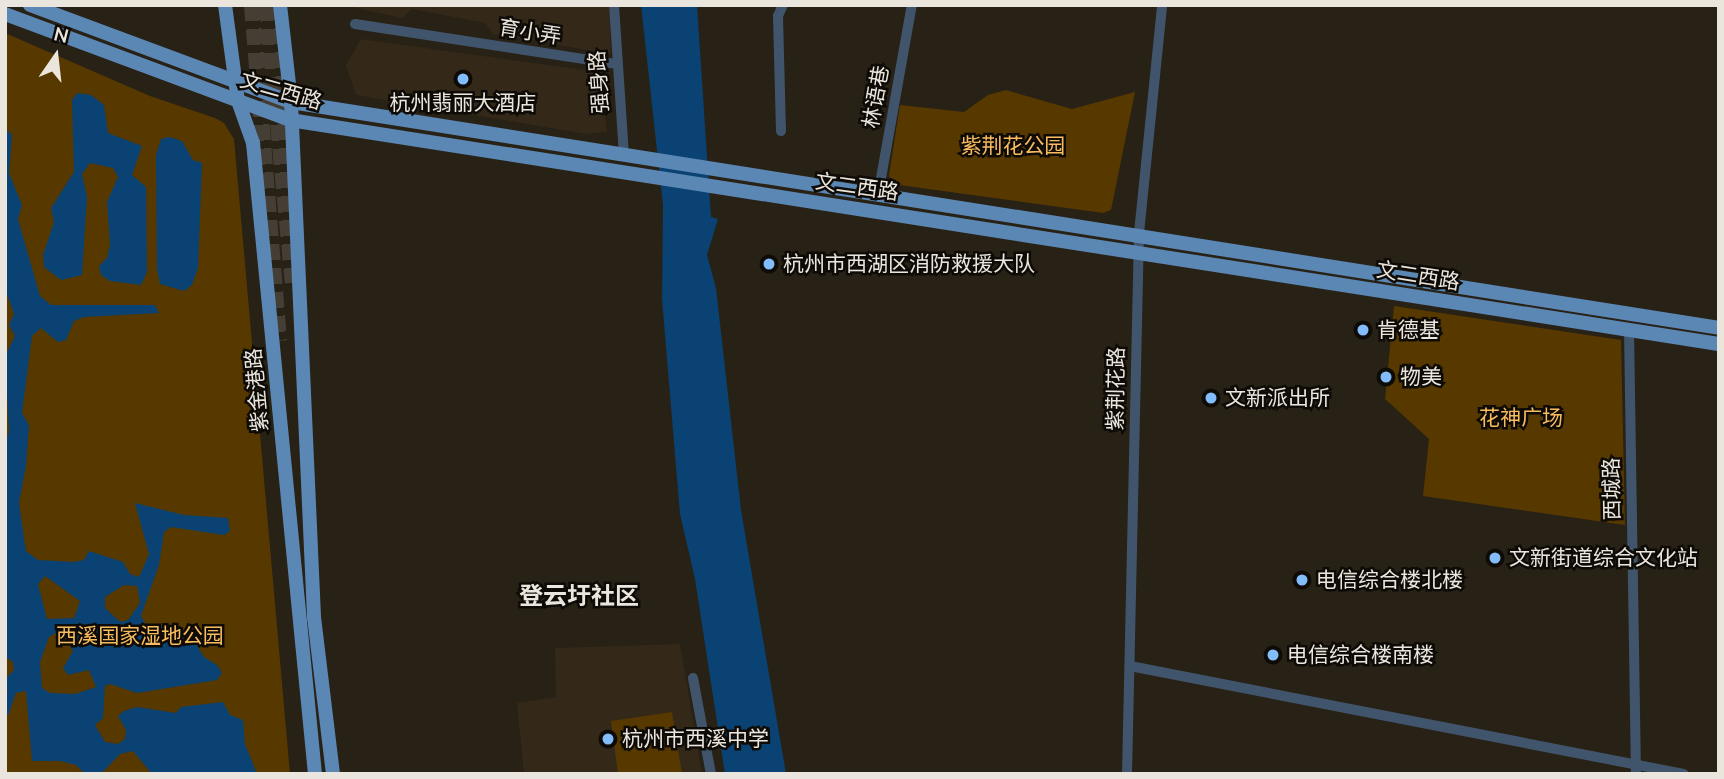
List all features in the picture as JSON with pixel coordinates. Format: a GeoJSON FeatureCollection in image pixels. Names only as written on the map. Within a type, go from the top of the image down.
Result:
{"type":"FeatureCollection","features":[{"type":"Feature","properties":{"kind":"main road","name":"文二西路"},"geometry":{"type":"LineString","coordinates":[[30,5],[48,9],[235,83],[291,102],[727,174],[1139,233],[1719,328]]}},
{"type":"Feature","properties":{"kind":"main road","name":"紫金港路"},"geometry":{"type":"LineString","coordinates":[[225,5],[238,102],[253,143],[315,774]]}},
{"type":"Feature","properties":{"kind":"main road"},"geometry":{"type":"LineString","coordinates":[[280,5],[291,102],[314,617],[333,774]]}},
{"type":"Feature","properties":{"kind":"main road","name":"文二西路"},"geometry":{"type":"LineString","coordinates":[[5,14],[290,120],[653,180],[1139,252],[1719,344]]}},
{"type":"Feature","properties":{"kind":"street","name":"强身路"},"geometry":{"type":"LineString","coordinates":[[614,5],[624,156]]}},
{"type":"Feature","properties":{"kind":"street"},"geometry":{"type":"LineString","coordinates":[[781,131],[778,16],[783,5]]}},
{"type":"Feature","properties":{"kind":"street","name":"林语巷"},"geometry":{"type":"LineString","coordinates":[[878,195],[912,5]]}},
{"type":"Feature","properties":{"kind":"street","name":"紫荆花路"},"geometry":{"type":"LineString","coordinates":[[1127,774],[1139,233],[1161,5]]}},
{"type":"Feature","properties":{"kind":"street","name":"育小弄"},"geometry":{"type":"LineString","coordinates":[[355,24],[617,64]]}},
{"type":"Feature","properties":{"kind":"street","name":"西城路"},"geometry":{"type":"LineString","coordinates":[[1629,330],[1636,769]]}},
{"type":"Feature","properties":{"kind":"street"},"geometry":{"type":"LineString","coordinates":[[1130,666],[1636,769],[1684,774]]}},
{"type":"Feature","properties":{"kind":"street"},"geometry":{"type":"LineString","coordinates":[[693,678],[711,774]]}},
{"type":"Feature","properties":{"kind":"shaded area"},"geometry":{"type":"Polygon","coordinates":[[[343,5],[609,5],[611,54],[493,34],[485,23],[412,9],[402,18],[343,5]]]}},
{"type":"Feature","properties":{"kind":"shaded area"},"geometry":{"type":"Polygon","coordinates":[[[361,39],[599,72],[607,132],[586,134],[356,95],[346,65],[361,39]]]}},
{"type":"Feature","properties":{"kind":"shaded area","name":"杭州市西溪中学"},"geometry":{"type":"Polygon","coordinates":[[[680,644],[702,774],[524,774],[517,703],[556,697],[555,648],[680,644]]]}},
{"type":"Feature","properties":{"kind":"green space","name":"西溪国家湿地公园"},"geometry":{"type":"Polygon","coordinates":[[[5,33],[150,96],[215,118],[224,123],[234,139],[290,774],[5,774],[5,33]]]}},
{"type":"Feature","properties":{"kind":"green space","name":"紫荆花公园"},"geometry":{"type":"Polygon","coordinates":[[[1006,90],[1072,109],[1135,92],[1111,210],[1103,213],[892,184],[889,175],[900,105],[964,112],[988,95],[1006,90]]]}},
{"type":"Feature","properties":{"kind":"green space","name":"花神广场"},"geometry":{"type":"Polygon","coordinates":[[[1394,306],[1621,340],[1625,525],[1423,496],[1429,439],[1385,399],[1394,306]]]}},
{"type":"Feature","properties":{"kind":"green space"},"geometry":{"type":"Polygon","coordinates":[[[672,712],[682,774],[618,774],[611,721],[672,712]]]}},
{"type":"Feature","properties":{"kind":"water"},"geometry":{"type":"Polygon","coordinates":[[[641,5],[697,5],[711,217],[718,219],[707,255],[716,288],[741,510],[786,774],[725,774],[695,579],[680,514],[662,299],[663,205],[641,5]]]}},
{"type":"Feature","properties":{"kind":"water"},"geometry":{"type":"Polygon","coordinates":[[[77,93],[91,95],[104,105],[108,133],[142,146],[132,175],[146,187],[147,272],[141,285],[110,281],[101,275],[99,266],[107,258],[110,245],[107,202],[118,177],[113,168],[90,163],[82,174],[87,197],[82,275],[61,280],[44,267],[43,255],[54,222],[51,208],[74,172],[72,100],[77,93]]]}},
{"type":"Feature","properties":{"kind":"water"},"geometry":{"type":"Polygon","coordinates":[[[5,128],[12,135],[9,173],[22,205],[18,219],[40,296],[51,305],[155,305],[159,313],[84,317],[74,321],[66,340],[58,342],[41,328],[32,336],[22,413],[29,425],[26,466],[19,503],[26,551],[38,560],[73,562],[84,560],[89,551],[123,562],[130,574],[139,577],[149,554],[135,503],[184,515],[228,518],[230,531],[224,535],[171,527],[164,532],[159,565],[141,616],[146,625],[178,626],[191,636],[204,657],[217,665],[222,673],[217,680],[137,693],[110,684],[105,686],[103,718],[95,725],[105,742],[118,744],[125,739],[126,730],[118,716],[124,711],[137,707],[176,713],[181,707],[223,702],[230,715],[243,720],[245,744],[257,774],[152,774],[133,751],[120,754],[101,774],[85,774],[76,765],[60,761],[32,761],[26,691],[16,693],[8,716],[5,709],[5,679],[14,670],[13,662],[5,657],[5,444],[9,431],[5,356],[15,336],[9,325],[14,314],[5,289],[5,128]],[[45,576],[38,584],[47,619],[74,618],[80,601],[45,576]],[[124,585],[105,597],[105,608],[120,622],[128,620],[140,603],[137,586],[124,585]],[[56,633],[49,637],[40,662],[42,688],[50,693],[75,694],[96,687],[89,670],[68,675],[63,668],[73,651],[66,638],[56,633]]]}},
{"type":"Feature","properties":{"kind":"water"},"geometry":{"type":"Polygon","coordinates":[[[170,137],[182,141],[193,160],[202,163],[198,268],[192,285],[184,291],[160,284],[157,269],[156,155],[161,139],[170,137]]]}},
{"type":"Feature","properties":{"kind":"tunnel"},"geometry":{"type":"LineString","coordinates":[[252,5],[279,341]]}},
{"type":"Feature","properties":{"kind":"tunnel"},"geometry":{"type":"LineString","coordinates":[[267,5],[293,283]]}},
{"type":"Feature","properties":{"kind":"place","name":"杭州翡丽大酒店"},"geometry":{"type":"Point","coordinates":[463,79]}},
{"type":"Feature","properties":{"kind":"place","name":"杭州市西湖区消防救援大队"},"geometry":{"type":"Point","coordinates":[769,264]}},
{"type":"Feature","properties":{"kind":"place","name":"肯德基"},"geometry":{"type":"Point","coordinates":[1363,330]}},
{"type":"Feature","properties":{"kind":"place","name":"物美"},"geometry":{"type":"Point","coordinates":[1386,377]}},
{"type":"Feature","properties":{"kind":"place","name":"文新派出所"},"geometry":{"type":"Point","coordinates":[1211,398]}},
{"type":"Feature","properties":{"kind":"place","name":"文新街道综合文化站"},"geometry":{"type":"Point","coordinates":[1495,558]}},
{"type":"Feature","properties":{"kind":"place","name":"电信综合楼北楼"},"geometry":{"type":"Point","coordinates":[1302,580]}},
{"type":"Feature","properties":{"kind":"place","name":"电信综合楼南楼"},"geometry":{"type":"Point","coordinates":[1273,655]}},
{"type":"Feature","properties":{"kind":"place","name":"杭州市西溪中学"},"geometry":{"type":"Point","coordinates":[608,739]}},
{"type":"Feature","properties":{"kind":"district","name":"登云圩社区"},"geometry":{"type":"Point","coordinates":[579,597]}}]}
